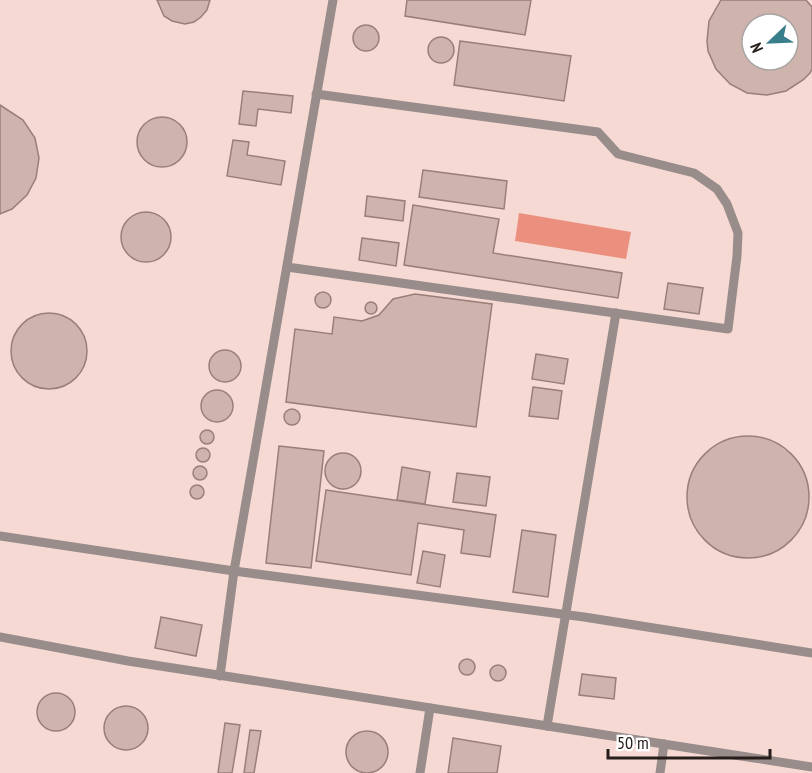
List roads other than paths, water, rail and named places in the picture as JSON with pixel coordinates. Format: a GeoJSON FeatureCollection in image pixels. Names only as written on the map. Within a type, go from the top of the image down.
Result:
{"type":"FeatureCollection","features":[{"type":"Feature","properties":{"kind":"lane"},"geometry":{"type":"LineString","coordinates":[[220,676],[234,571],[333,0]]}},
{"type":"Feature","properties":{"kind":"lane"},"geometry":{"type":"LineString","coordinates":[[286,267],[728,329],[738,233],[727,204],[717,189],[694,172],[618,154],[598,132],[316,94]]}},
{"type":"Feature","properties":{"kind":"lane"},"geometry":{"type":"LineString","coordinates":[[547,726],[615,313]]}},
{"type":"Feature","properties":{"kind":"lane"},"geometry":{"type":"LineString","coordinates":[[0,536],[234,571],[566,614],[812,653]]}},
{"type":"Feature","properties":{"kind":"lane"},"geometry":{"type":"LineString","coordinates":[[0,637],[128,662],[812,766]]}},
{"type":"Feature","properties":{"kind":"lane"},"geometry":{"type":"LineString","coordinates":[[420,773],[430,708]]}},
{"type":"Feature","properties":{"kind":"lane"},"geometry":{"type":"LineString","coordinates":[[660,773],[664,744]]}}]}
